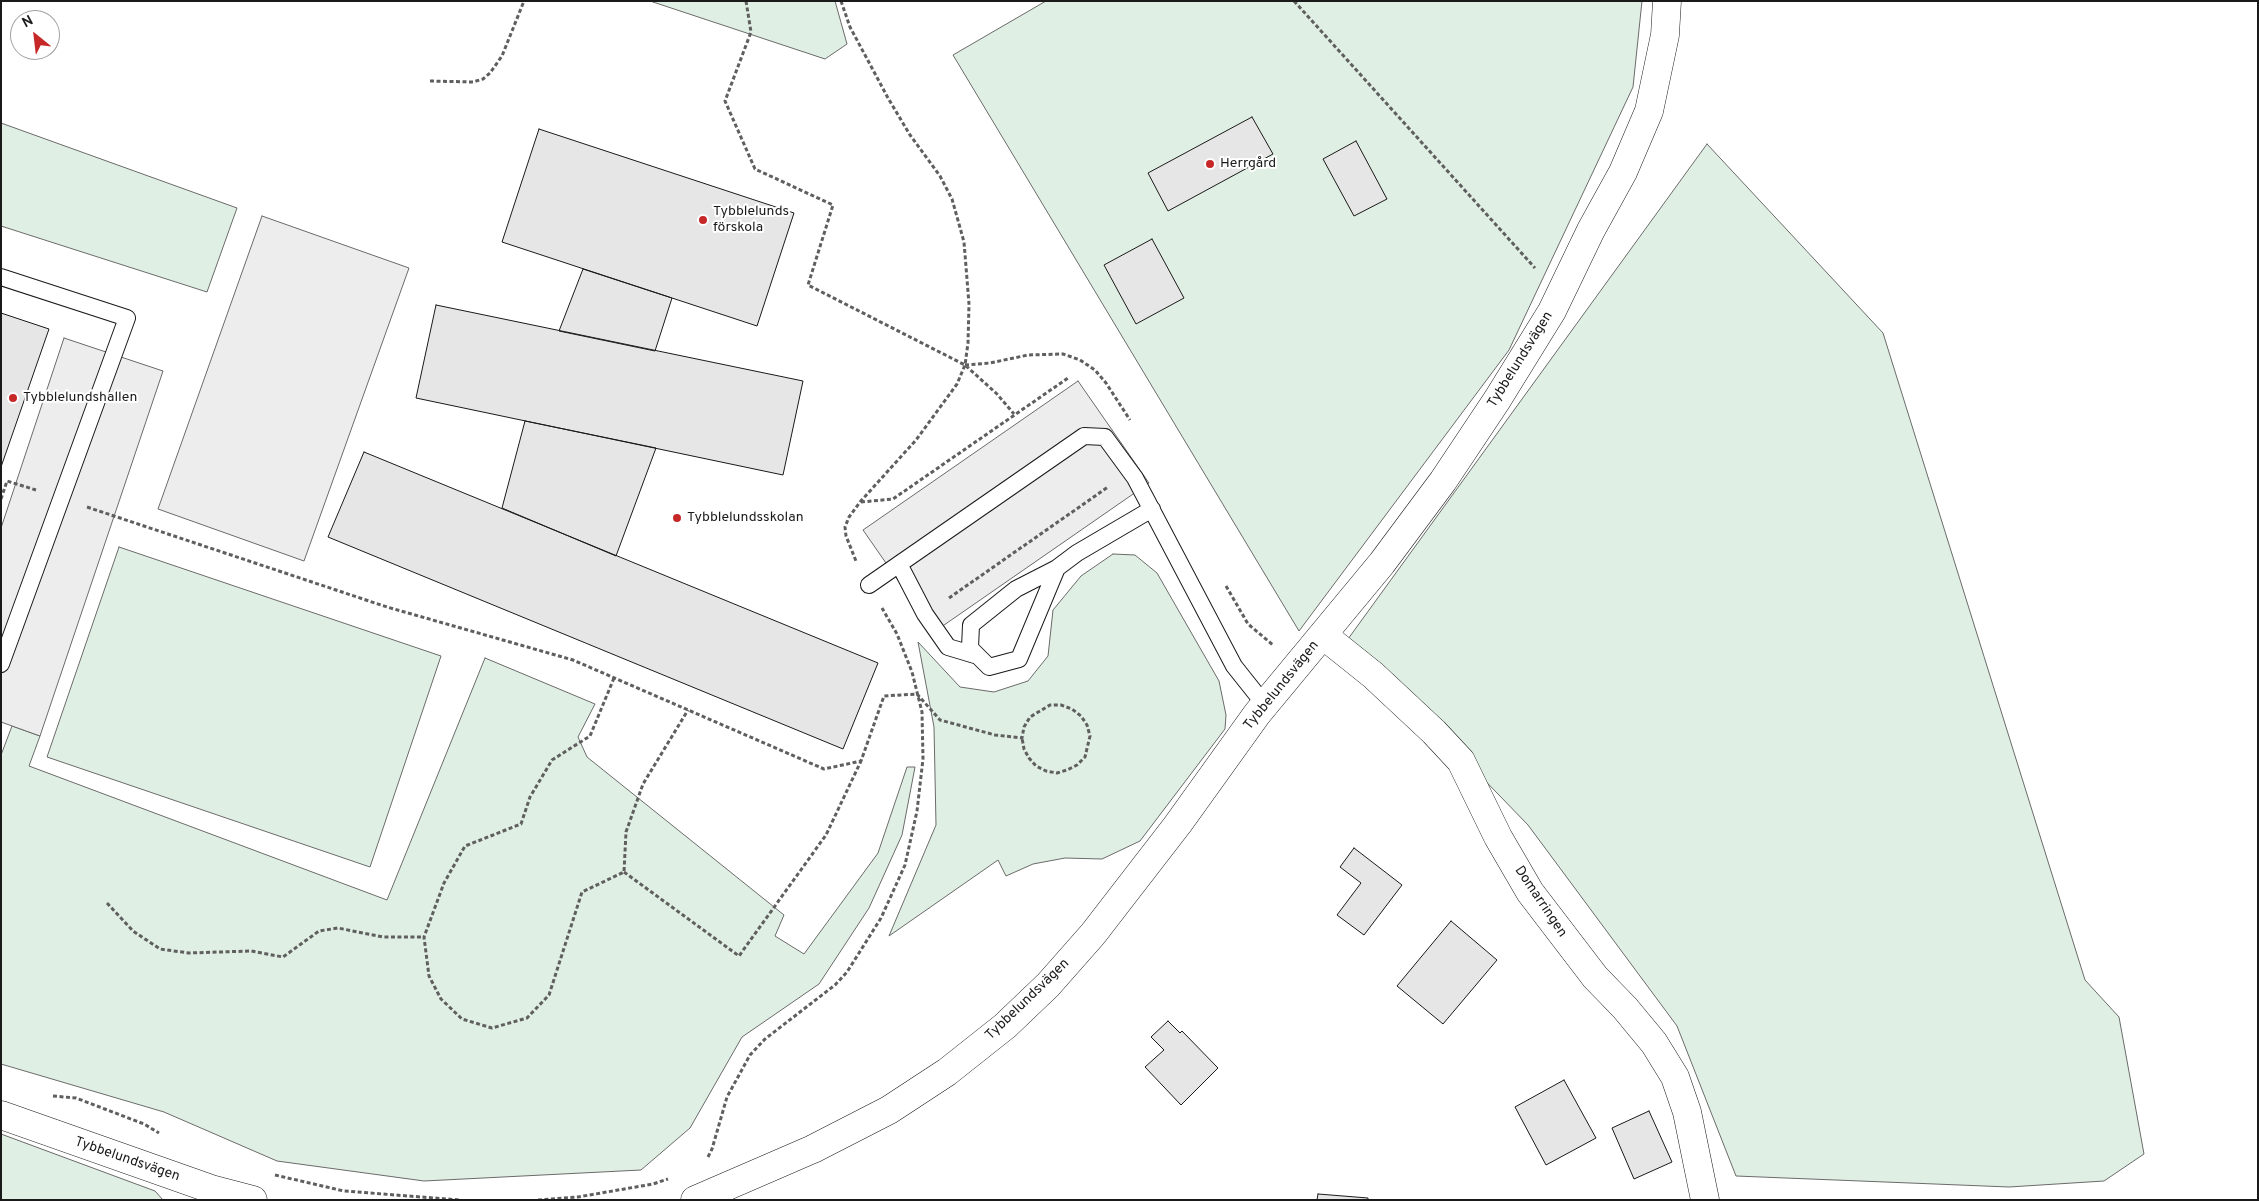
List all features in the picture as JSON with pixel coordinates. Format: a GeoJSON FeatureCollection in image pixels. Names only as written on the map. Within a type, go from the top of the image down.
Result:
{"type":"FeatureCollection","features":[{"type":"Feature","properties":{"kind":"street","name":"Tybbelundsvägen"},"geometry":{"type":"LineString","coordinates":[[695,1200],[813,1149],[889,1110],[947,1072],[1004,1026],[1048,985],[1094,934],[1265,705],[1382,563],[1443,481],[1497,400],[1552,310],[1624,172],[1649,111],[1664,35],[1667,1]]}},
{"type":"Feature","properties":{"kind":"street","name":"Domarringen"},"geometry":{"type":"LineString","coordinates":[[1324,635],[1380,682],[1434,732],[1461,761],[1498,837],[1530,892],[1595,977],[1625,1008],[1654,1043],[1675,1077],[1687,1112],[1705,1200]]}},
{"type":"Feature","properties":{"kind":"street","name":"Tybbelundsvägen"},"geometry":{"type":"LineString","coordinates":[[1,1116],[210,1194],[253,1200]]}},
{"type":"Feature","properties":{"kind":"lane"},"geometry":{"type":"LineString","coordinates":[[1,277],[127,318],[63,499],[1,664]]}},
{"type":"Feature","properties":{"kind":"lane"},"geometry":{"type":"LineString","coordinates":[[869,585],[1084,436],[1105,438],[1135,478],[1234,666],[1265,705]]}},
{"type":"Feature","properties":{"kind":"lane"},"geometry":{"type":"LineString","coordinates":[[1057,568],[1019,658],[989,667],[970,648],[971,625],[1016,589],[1057,568],[1077,553],[1152,510]]}},
{"type":"Feature","properties":{"kind":"lane"},"geometry":{"type":"LineString","coordinates":[[899,564],[925,614],[948,647],[978,656]]}},
{"type":"Feature","properties":{"kind":"path"},"geometry":{"type":"LineString","coordinates":[[430,81],[473,82],[482,79],[490,73],[502,56],[524,1]]}},
{"type":"Feature","properties":{"kind":"path"},"geometry":{"type":"LineString","coordinates":[[746,1],[751,32],[725,101],[755,169],[833,205],[808,285],[965,365],[997,394],[1014,414]]}},
{"type":"Feature","properties":{"kind":"path"},"geometry":{"type":"LineString","coordinates":[[706,1160],[712,1149],[727,1097],[750,1055],[765,1039],[836,985],[847,972],[894,892],[905,865],[918,811],[924,760],[922,712],[897,634],[852,554],[846,536],[846,527],[849,517],[860,502],[916,440],[942,408],[957,384],[965,365],[968,343],[968,275],[964,242],[952,199],[940,176],[910,135],[888,98],[850,27],[842,1]]}},
{"type":"Feature","properties":{"kind":"path"},"geometry":{"type":"LineString","coordinates":[[1294,1],[1531,265],[1562,289]]}},
{"type":"Feature","properties":{"kind":"path"},"geometry":{"type":"LineString","coordinates":[[860,502],[893,499],[1068,378]]}},
{"type":"Feature","properties":{"kind":"path"},"geometry":{"type":"LineString","coordinates":[[1,499],[7,481],[386,607],[572,660],[824,769],[861,761]]}},
{"type":"Feature","properties":{"kind":"path"},"geometry":{"type":"LineString","coordinates":[[897,634],[1109,486]]}},
{"type":"Feature","properties":{"kind":"path"},"geometry":{"type":"LineString","coordinates":[[614,678],[590,736],[552,760],[530,797],[521,824],[465,846],[444,883],[424,937],[429,976],[441,999],[462,1019],[492,1028],[527,1018],[549,995],[582,892],[624,872]]}},
{"type":"Feature","properties":{"kind":"path"},"geometry":{"type":"LineString","coordinates":[[917,694],[940,720],[995,735],[1022,738]]}},
{"type":"Feature","properties":{"kind":"path"},"geometry":{"type":"LineString","coordinates":[[624,872],[739,956],[826,835],[861,761],[884,696],[917,694]]}},
{"type":"Feature","properties":{"kind":"path"},"geometry":{"type":"LineString","coordinates":[[1050,705],[1061,705],[1072,709],[1081,716],[1087,725],[1090,736],[1085,757],[1077,765],[1057,773],[1046,771],[1036,766],[1028,758],[1022,738],[1024,727],[1030,717],[1050,705]]}},
{"type":"Feature","properties":{"kind":"path"},"geometry":{"type":"LineString","coordinates":[[624,872],[626,832],[643,784],[688,710]]}},
{"type":"Feature","properties":{"kind":"path"},"geometry":{"type":"LineString","coordinates":[[108,903],[133,931],[160,949],[189,953],[251,951],[283,957],[319,931],[338,928],[383,938],[424,937]]}},
{"type":"Feature","properties":{"kind":"path"},"geometry":{"type":"LineString","coordinates":[[268,1173],[344,1191],[460,1200]]}},
{"type":"Feature","properties":{"kind":"path"},"geometry":{"type":"LineString","coordinates":[[538,1200],[578,1197],[633,1188],[676,1177]]}},
{"type":"Feature","properties":{"kind":"green space"},"geometry":{"type":"Polygon","coordinates":[[[650,1],[835,1],[847,44],[825,59],[650,1]]]}},
{"type":"Feature","properties":{"kind":"green space"},"geometry":{"type":"Polygon","coordinates":[[[1046,1],[1642,1],[1633,87],[1509,350],[1299,631],[953,55],[1046,1]]]}},
{"type":"Feature","properties":{"kind":"green space"},"geometry":{"type":"Polygon","coordinates":[[[1,123],[237,208],[207,292],[1,226],[1,123]]]}},
{"type":"Feature","properties":{"kind":"green space"},"geometry":{"type":"Polygon","coordinates":[[[1707,144],[1883,333],[2085,980],[2119,1017],[2144,1154],[2104,1181],[2009,1187],[1736,1176],[1677,1026],[1528,825],[1348,639],[1707,144]]]}},
{"type":"Feature","properties":{"kind":"green space"},"geometry":{"type":"Polygon","coordinates":[[[119,547],[441,656],[370,867],[47,757],[119,547]]]}},
{"type":"Feature","properties":{"kind":"green space"},"geometry":{"type":"Polygon","coordinates":[[[1113,554],[1135,555],[1157,573],[1219,681],[1226,715],[1225,729],[1140,841],[1102,859],[1065,858],[1033,864],[1006,876],[998,860],[889,936],[936,825],[934,727],[918,642],[960,687],[994,692],[1028,681],[1048,656],[1053,610],[1081,576],[1113,554]]]}},
{"type":"Feature","properties":{"kind":"green space"},"geometry":{"type":"Polygon","coordinates":[[[485,658],[595,704],[578,737],[587,757],[784,915],[775,936],[804,954],[878,853],[907,767],[915,767],[902,835],[869,908],[819,984],[742,1037],[690,1128],[641,1170],[424,1181],[277,1161],[164,1112],[1,1064],[1,755],[12,726],[40,736],[29,766],[387,900],[485,658]]]}},
{"type":"Feature","properties":{"kind":"green space"},"geometry":{"type":"Polygon","coordinates":[[[1,1134],[155,1191],[163,1200],[1,1200],[1,1134]]]}},
{"type":"Feature","properties":{"kind":"shaded area"},"geometry":{"type":"Polygon","coordinates":[[[262,216],[409,268],[304,561],[158,509],[262,216]]]}},
{"type":"Feature","properties":{"kind":"shaded area"},"geometry":{"type":"Polygon","coordinates":[[[64,338],[163,371],[40,736],[1,722],[1,528],[64,338]]]}},
{"type":"Feature","properties":{"kind":"shaded area"},"geometry":{"type":"Polygon","coordinates":[[[1078,381],[1149,483],[934,632],[863,530],[1078,381]]]}},
{"type":"Feature","properties":{"kind":"building","name":"Herrgård"},"geometry":{"type":"Polygon","coordinates":[[[1252,117],[1273,154],[1168,211],[1148,173],[1252,117]]]}},
{"type":"Feature","properties":{"kind":"building"},"geometry":{"type":"Polygon","coordinates":[[[539,129],[794,213],[757,326],[502,242],[539,129]]]}},
{"type":"Feature","properties":{"kind":"building"},"geometry":{"type":"Polygon","coordinates":[[[1356,141],[1387,199],[1354,216],[1323,159],[1356,141]]]}},
{"type":"Feature","properties":{"kind":"building"},"geometry":{"type":"Polygon","coordinates":[[[1152,239],[1184,298],[1136,324],[1104,265],[1152,239]]]}},
{"type":"Feature","properties":{"kind":"building"},"geometry":{"type":"Polygon","coordinates":[[[583,269],[672,298],[655,351],[559,331],[583,269]]]}},
{"type":"Feature","properties":{"kind":"building"},"geometry":{"type":"Polygon","coordinates":[[[436,305],[803,381],[783,475],[416,398],[436,305]]]}},
{"type":"Feature","properties":{"kind":"building","name":"Tybblelundshallen"},"geometry":{"type":"Polygon","coordinates":[[[1,313],[49,329],[1,467],[1,313]]]}},
{"type":"Feature","properties":{"kind":"building"},"geometry":{"type":"Polygon","coordinates":[[[525,421],[656,448],[616,556],[502,508],[525,421]]]}},
{"type":"Feature","properties":{"kind":"building"},"geometry":{"type":"Polygon","coordinates":[[[364,452],[878,663],[843,749],[328,537],[364,452]]]}},
{"type":"Feature","properties":{"kind":"building"},"geometry":{"type":"Polygon","coordinates":[[[1354,848],[1402,885],[1364,935],[1337,915],[1361,883],[1340,867],[1354,848]]]}},
{"type":"Feature","properties":{"kind":"building"},"geometry":{"type":"Polygon","coordinates":[[[1451,921],[1497,960],[1443,1024],[1397,986],[1451,921]]]}},
{"type":"Feature","properties":{"kind":"building"},"geometry":{"type":"Polygon","coordinates":[[[1168,1021],[1180,1033],[1182,1031],[1218,1068],[1181,1105],[1145,1067],[1164,1050],[1151,1037],[1168,1021]]]}},
{"type":"Feature","properties":{"kind":"building"},"geometry":{"type":"Polygon","coordinates":[[[1564,1080],[1596,1138],[1546,1165],[1515,1107],[1564,1080]]]}},
{"type":"Feature","properties":{"kind":"building"},"geometry":{"type":"Polygon","coordinates":[[[1649,1111],[1672,1162],[1634,1179],[1612,1128],[1649,1111]]]}},
{"type":"Feature","properties":{"kind":"building"},"geometry":{"type":"Polygon","coordinates":[[[1318,1194],[1368,1198],[1368,1200],[1317,1200],[1318,1194]]]}},
{"type":"Feature","properties":{"kind":"place","name":"Herrgård"},"geometry":{"type":"Point","coordinates":[1210,164]}},
{"type":"Feature","properties":{"kind":"place","name":"Tybblelunds förskola"},"geometry":{"type":"Point","coordinates":[703,220]}},
{"type":"Feature","properties":{"kind":"place","name":"Tybblelundshallen"},"geometry":{"type":"Point","coordinates":[13,398]}},
{"type":"Feature","properties":{"kind":"place","name":"Tybblelundsskolan"},"geometry":{"type":"Point","coordinates":[677,518]}}]}
